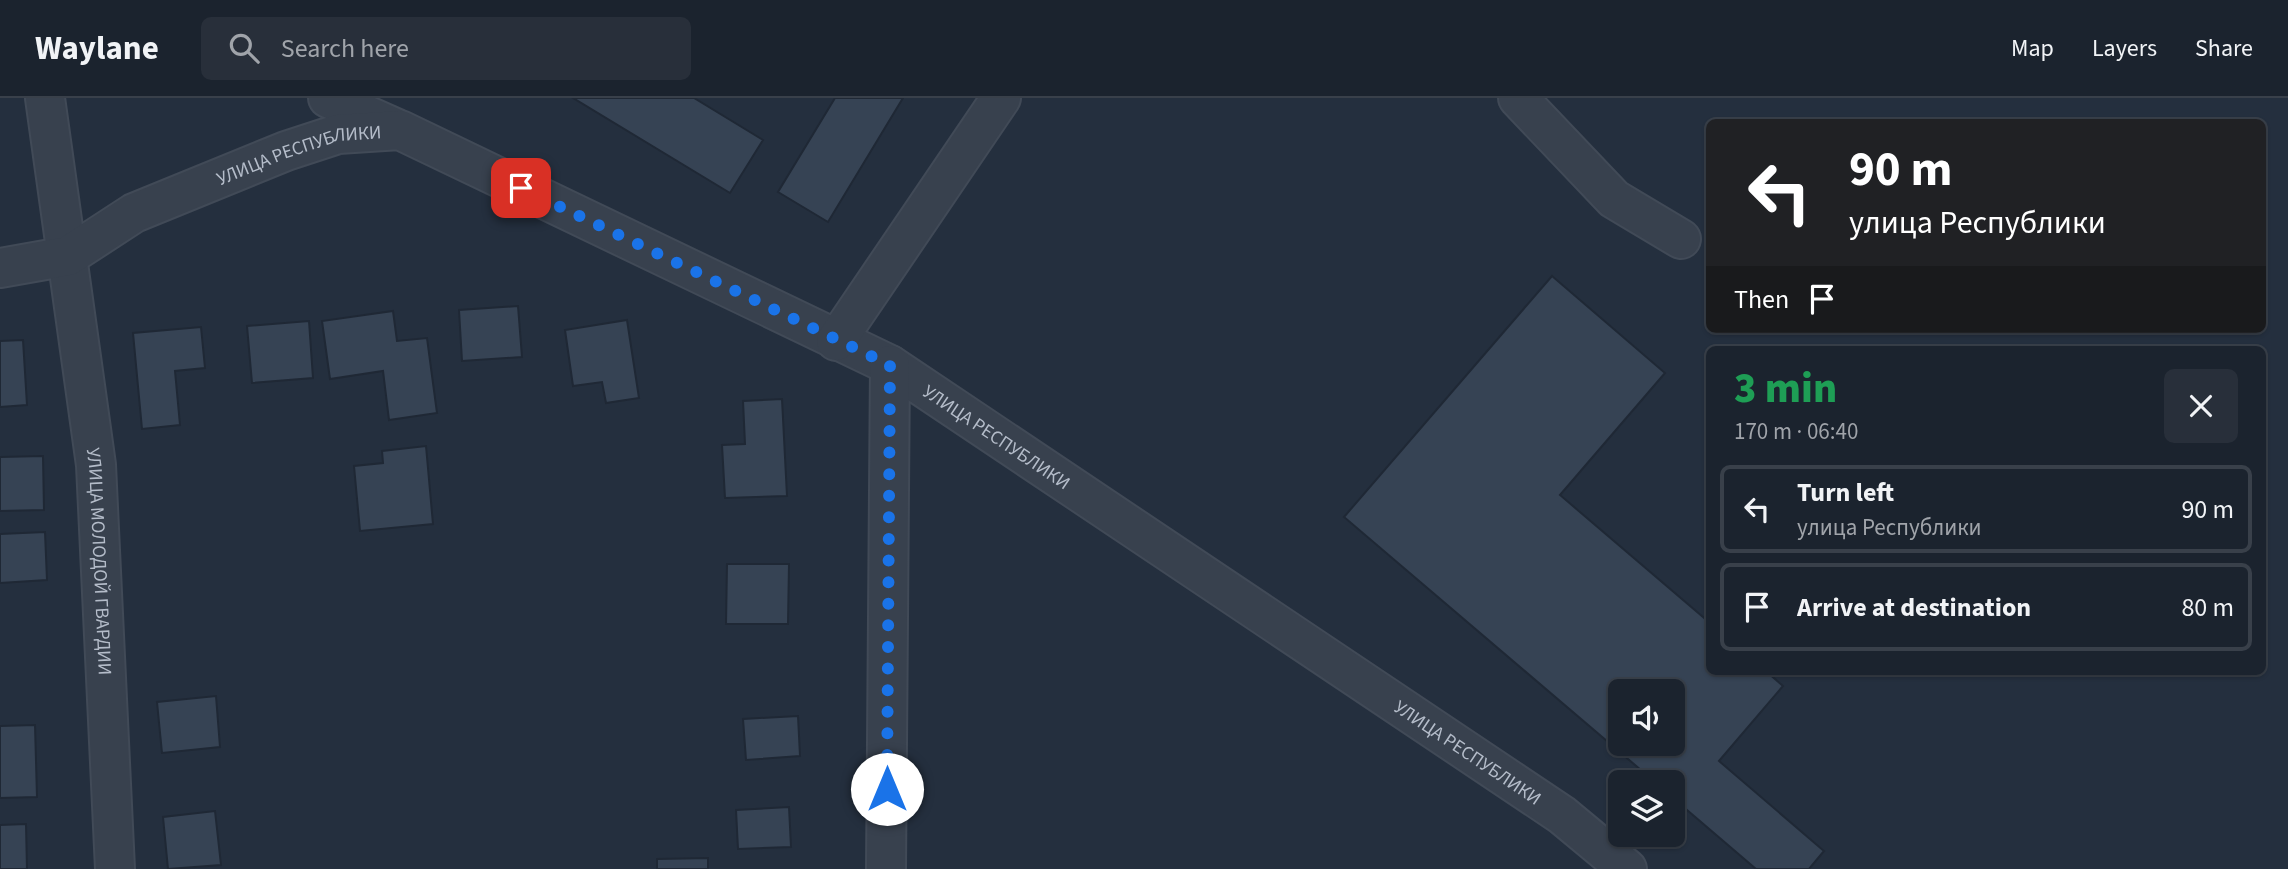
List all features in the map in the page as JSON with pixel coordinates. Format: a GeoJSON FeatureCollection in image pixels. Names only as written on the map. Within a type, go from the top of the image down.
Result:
{"type":"FeatureCollection","features":[{"type":"Feature","properties":{"kind":"street","name":"УЛИЦА МОЛОДОЙ ГВАРДИИ"},"geometry":{"type":"LineString","coordinates":[[44,98],[96,465],[115,869]]}},
{"type":"Feature","properties":{"kind":"street"},"geometry":{"type":"LineString","coordinates":[[328,98],[400,130]]}},
{"type":"Feature","properties":{"kind":"street"},"geometry":{"type":"LineString","coordinates":[[836,341],[1000,98]]}},
{"type":"Feature","properties":{"kind":"street"},"geometry":{"type":"LineString","coordinates":[[1518,98],[1614,199],[1681,239]]}},
{"type":"Feature","properties":{"kind":"street","name":"УЛИЦА РЕСПУБЛИКИ"},"geometry":{"type":"LineString","coordinates":[[0,268],[68,256],[134,213],[286,151],[338,134],[400,130],[890,365],[1562,815],[1627,869]]}},
{"type":"Feature","properties":{"kind":"street"},"geometry":{"type":"LineString","coordinates":[[886,869],[890,365]]}},
{"type":"Feature","properties":{"kind":"building"},"geometry":{"type":"Polygon","coordinates":[[[573,98],[694,98],[763,140],[730,193],[573,98]]]}},
{"type":"Feature","properties":{"kind":"building"},"geometry":{"type":"Polygon","coordinates":[[[835,98],[903,98],[828,222],[778,192],[835,98]]]}},
{"type":"Feature","properties":{"kind":"building"},"geometry":{"type":"Polygon","coordinates":[[[1552,276],[1665,373],[1560,495],[1706,620],[1706,675],[1770,675],[1783,686],[1719,761],[1824,851],[1809,869],[1756,869],[1685,808],[1685,770],[1641,770],[1624,756],[1685,756],[1685,679],[1608,679],[1608,742],[1344,517],[1552,276]]]}},
{"type":"Feature","properties":{"kind":"building"},"geometry":{"type":"Polygon","coordinates":[[[518,306],[522,357],[462,361],[459,310],[518,306]]]}},
{"type":"Feature","properties":{"kind":"building"},"geometry":{"type":"Polygon","coordinates":[[[393,311],[397,341],[427,338],[437,413],[389,420],[383,371],[330,379],[322,321],[393,311]]]}},
{"type":"Feature","properties":{"kind":"building"},"geometry":{"type":"Polygon","coordinates":[[[627,320],[639,398],[606,403],[602,382],[573,386],[565,330],[627,320]]]}},
{"type":"Feature","properties":{"kind":"building"},"geometry":{"type":"Polygon","coordinates":[[[309,321],[313,378],[252,383],[247,326],[309,321]]]}},
{"type":"Feature","properties":{"kind":"building"},"geometry":{"type":"Polygon","coordinates":[[[201,327],[205,368],[175,371],[180,425],[142,429],[133,333],[201,327]]]}},
{"type":"Feature","properties":{"kind":"building"},"geometry":{"type":"Polygon","coordinates":[[[23,340],[27,405],[0,407],[0,341],[23,340]]]}},
{"type":"Feature","properties":{"kind":"building"},"geometry":{"type":"Polygon","coordinates":[[[782,399],[787,496],[725,498],[722,445],[745,444],[743,401],[782,399]]]}},
{"type":"Feature","properties":{"kind":"building"},"geometry":{"type":"Polygon","coordinates":[[[426,446],[433,524],[360,531],[354,466],[383,463],[382,451],[426,446]]]}},
{"type":"Feature","properties":{"kind":"building"},"geometry":{"type":"Polygon","coordinates":[[[43,456],[44,510],[0,511],[0,457],[43,456]]]}},
{"type":"Feature","properties":{"kind":"building"},"geometry":{"type":"Polygon","coordinates":[[[45,532],[47,580],[0,583],[0,534],[45,532]]]}},
{"type":"Feature","properties":{"kind":"building"},"geometry":{"type":"Polygon","coordinates":[[[727,564],[789,564],[788,624],[726,624],[727,564]]]}},
{"type":"Feature","properties":{"kind":"building"},"geometry":{"type":"Polygon","coordinates":[[[216,696],[220,747],[162,753],[157,702],[216,696]]]}},
{"type":"Feature","properties":{"kind":"building"},"geometry":{"type":"Polygon","coordinates":[[[798,716],[800,756],[746,760],[743,719],[798,716]]]}},
{"type":"Feature","properties":{"kind":"building"},"geometry":{"type":"Polygon","coordinates":[[[35,725],[37,797],[0,798],[0,726],[35,725]]]}},
{"type":"Feature","properties":{"kind":"building"},"geometry":{"type":"Polygon","coordinates":[[[789,807],[791,847],[738,849],[736,810],[789,807]]]}},
{"type":"Feature","properties":{"kind":"building"},"geometry":{"type":"Polygon","coordinates":[[[215,811],[221,865],[168,869],[163,817],[215,811]]]}},
{"type":"Feature","properties":{"kind":"building"},"geometry":{"type":"Polygon","coordinates":[[[26,824],[27,869],[0,869],[0,825],[26,824]]]}},
{"type":"Feature","properties":{"kind":"building"},"geometry":{"type":"Polygon","coordinates":[[[708,858],[708,869],[657,869],[657,859],[708,858]]]}},
{"type":"Feature","properties":{"kind":"route"},"geometry":{"type":"LineString","coordinates":[[521,188],[890,365],[887,789]]}}]}
